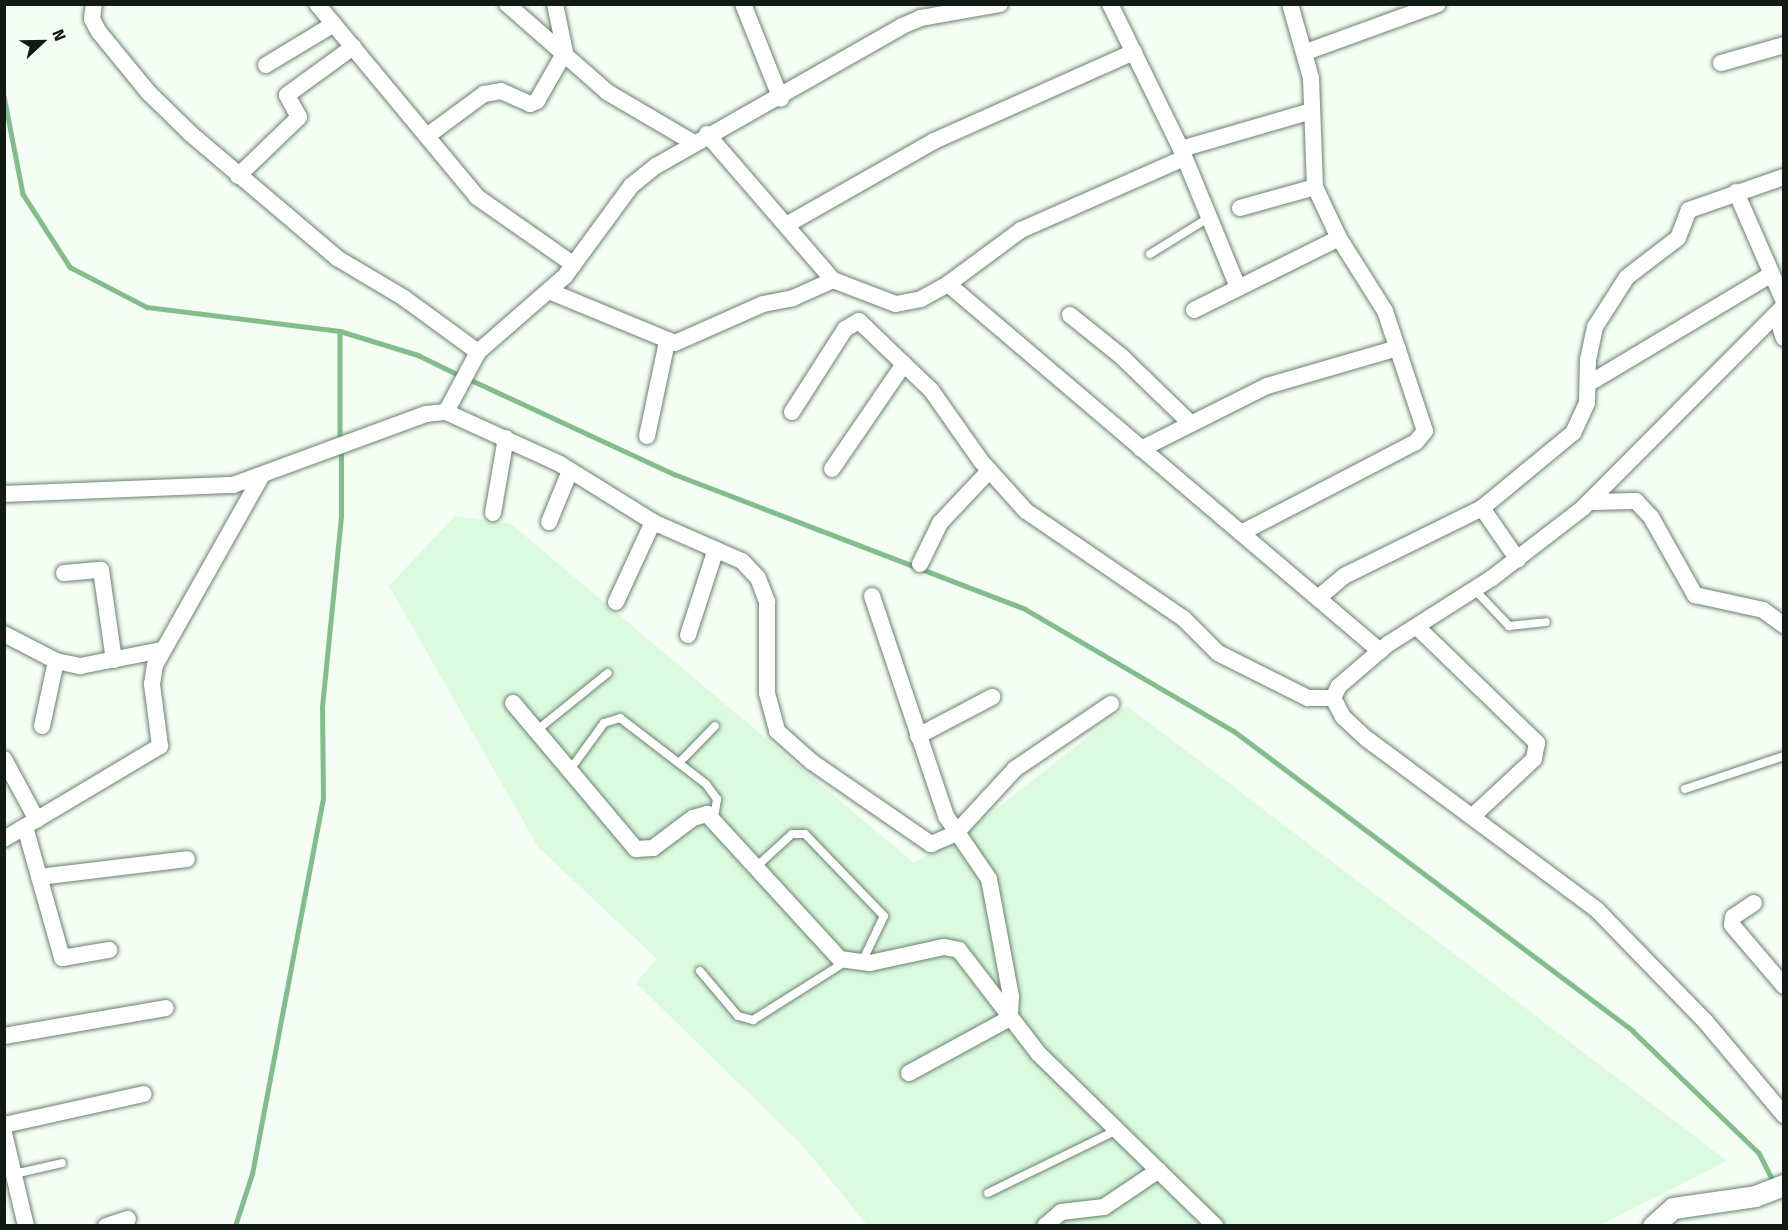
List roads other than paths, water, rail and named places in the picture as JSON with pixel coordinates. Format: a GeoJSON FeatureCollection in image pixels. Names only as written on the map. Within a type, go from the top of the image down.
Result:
{"type":"FeatureCollection","features":[{"type":"Feature","properties":{"kind":"street"},"geometry":{"type":"LineString","coordinates":[[94,4],[92,19],[99,32],[149,93],[238,176],[338,258],[404,298],[478,352]]}},
{"type":"Feature","properties":{"kind":"street"},"geometry":{"type":"LineString","coordinates":[[317,4],[494,213],[574,265]]}},
{"type":"Feature","properties":{"kind":"street"},"geometry":{"type":"LineString","coordinates":[[507,4],[565,52],[607,92],[700,139],[788,224],[833,280],[896,304],[921,299],[948,284],[1021,230],[1182,153],[1312,111]]}},
{"type":"Feature","properties":{"kind":"street"},"geometry":{"type":"LineString","coordinates":[[427,136],[484,94],[501,91],[525,102],[537,101],[565,52],[555,4]]}},
{"type":"Feature","properties":{"kind":"street"},"geometry":{"type":"LineString","coordinates":[[743,4],[781,99]]}},
{"type":"Feature","properties":{"kind":"street"},"geometry":{"type":"LineString","coordinates":[[446,412],[478,352],[549,291],[574,265],[631,186],[700,139],[781,99],[912,22],[1000,4]]}},
{"type":"Feature","properties":{"kind":"street"},"geometry":{"type":"LineString","coordinates":[[1110,4],[1182,153],[1238,287]]}},
{"type":"Feature","properties":{"kind":"street"},"geometry":{"type":"LineString","coordinates":[[1241,533],[1422,438],[1425,428],[1379,300],[1339,238],[1315,187],[1312,111],[1306,52],[1290,4]]}},
{"type":"Feature","properties":{"kind":"street"},"geometry":{"type":"LineString","coordinates":[[1306,52],[1400,11],[1438,4]]}},
{"type":"Feature","properties":{"kind":"street"},"geometry":{"type":"LineString","coordinates":[[266,65],[334,24]]}},
{"type":"Feature","properties":{"kind":"street"},"geometry":{"type":"LineString","coordinates":[[1721,63],[1784,45]]}},
{"type":"Feature","properties":{"kind":"street"},"geometry":{"type":"LineString","coordinates":[[238,176],[299,117],[287,96],[353,47]]}},
{"type":"Feature","properties":{"kind":"street"},"geometry":{"type":"LineString","coordinates":[[788,224],[934,141],[1134,52]]}},
{"type":"Feature","properties":{"kind":"street"},"geometry":{"type":"LineString","coordinates":[[1318,598],[1344,576],[1482,508],[1573,433],[1583,419],[1595,327],[1623,282],[1678,238],[1689,210],[1784,177]]}},
{"type":"Feature","properties":{"kind":"street"},"geometry":{"type":"LineString","coordinates":[[1239,208],[1315,187]]}},
{"type":"Feature","properties":{"kind":"street"},"geometry":{"type":"LineString","coordinates":[[1736,192],[1772,274],[1781,307],[1784,339]]}},
{"type":"Feature","properties":{"kind":"street"},"geometry":{"type":"LineString","coordinates":[[1194,309],[1339,238]]}},
{"type":"Feature","properties":{"kind":"street"},"geometry":{"type":"LineString","coordinates":[[1588,384],[1772,274]]}},
{"type":"Feature","properties":{"kind":"street"},"geometry":{"type":"LineString","coordinates":[[549,291],[667,342],[681,341],[763,303],[804,294],[833,280]]}},
{"type":"Feature","properties":{"kind":"street"},"geometry":{"type":"LineString","coordinates":[[948,284],[1380,651]]}},
{"type":"Feature","properties":{"kind":"street"},"geometry":{"type":"LineString","coordinates":[[1781,307],[1590,502],[1518,560],[1380,651],[1339,686],[1334,698],[1343,717],[1367,739],[1566,884],[1637,948],[1784,1115]]}},
{"type":"Feature","properties":{"kind":"street"},"geometry":{"type":"LineString","coordinates":[[1070,315],[1122,357],[1190,423]]}},
{"type":"Feature","properties":{"kind":"street"},"geometry":{"type":"LineString","coordinates":[[792,412],[854,320],[866,325],[931,390],[989,471],[1026,511],[1183,618],[1218,653],[1308,698],[1334,698]]}},
{"type":"Feature","properties":{"kind":"street"},"geometry":{"type":"LineString","coordinates":[[647,436],[667,342]]}},
{"type":"Feature","properties":{"kind":"street"},"geometry":{"type":"LineString","coordinates":[[1141,449],[1267,386],[1398,348]]}},
{"type":"Feature","properties":{"kind":"street"},"geometry":{"type":"LineString","coordinates":[[832,469],[904,364]]}},
{"type":"Feature","properties":{"kind":"street"},"geometry":{"type":"LineString","coordinates":[[4,494],[233,485],[261,477],[352,439],[426,414],[446,412],[506,438],[570,471],[653,522],[742,561],[765,594],[767,693],[777,731],[812,762],[929,843],[940,843],[955,834],[1015,770],[1111,704]]}},
{"type":"Feature","properties":{"kind":"street"},"geometry":{"type":"LineString","coordinates":[[493,513],[506,438]]}},
{"type":"Feature","properties":{"kind":"street"},"geometry":{"type":"LineString","coordinates":[[549,522],[570,471]]}},
{"type":"Feature","properties":{"kind":"street"},"geometry":{"type":"LineString","coordinates":[[920,564],[940,523],[989,471]]}},
{"type":"Feature","properties":{"kind":"street"},"geometry":{"type":"LineString","coordinates":[[4,839],[160,746],[162,734],[152,684],[162,650],[261,477]]}},
{"type":"Feature","properties":{"kind":"street"},"geometry":{"type":"LineString","coordinates":[[1590,502],[1624,499],[1639,503],[1695,595],[1763,610],[1784,625]]}},
{"type":"Feature","properties":{"kind":"street"},"geometry":{"type":"LineString","coordinates":[[1482,508],[1518,560]]}},
{"type":"Feature","properties":{"kind":"street"},"geometry":{"type":"LineString","coordinates":[[616,602],[653,522]]}},
{"type":"Feature","properties":{"kind":"street"},"geometry":{"type":"LineString","coordinates":[[688,635],[716,549]]}},
{"type":"Feature","properties":{"kind":"street"},"geometry":{"type":"LineString","coordinates":[[64,573],[101,570],[114,660]]}},
{"type":"Feature","properties":{"kind":"street"},"geometry":{"type":"LineString","coordinates":[[872,596],[918,736],[955,834],[989,879],[1005,950],[1010,1018]]}},
{"type":"Feature","properties":{"kind":"street"},"geometry":{"type":"LineString","coordinates":[[1417,627],[1537,743],[1534,759],[1474,815]]}},
{"type":"Feature","properties":{"kind":"street"},"geometry":{"type":"LineString","coordinates":[[4,634],[56,661],[80,666],[162,650]]}},
{"type":"Feature","properties":{"kind":"street"},"geometry":{"type":"LineString","coordinates":[[42,726],[56,661]]}},
{"type":"Feature","properties":{"kind":"street"},"geometry":{"type":"LineString","coordinates":[[918,736],[992,697]]}},
{"type":"Feature","properties":{"kind":"street"},"geometry":{"type":"LineString","coordinates":[[513,703],[636,849],[653,848],[700,814],[714,818],[825,948],[853,962],[954,948],[1038,1053],[1115,1131],[1159,1170],[1215,1226]]}},
{"type":"Feature","properties":{"kind":"street"},"geometry":{"type":"LineString","coordinates":[[4,759],[31,823],[39,877],[63,958],[109,950]]}},
{"type":"Feature","properties":{"kind":"street"},"geometry":{"type":"LineString","coordinates":[[39,877],[187,860]]}},
{"type":"Feature","properties":{"kind":"street"},"geometry":{"type":"LineString","coordinates":[[1754,903],[1733,917],[1732,925],[1784,986]]}},
{"type":"Feature","properties":{"kind":"street"},"geometry":{"type":"LineString","coordinates":[[4,1036],[166,1008]]}},
{"type":"Feature","properties":{"kind":"street"},"geometry":{"type":"LineString","coordinates":[[909,1073],[1010,1018]]}},
{"type":"Feature","properties":{"kind":"street"},"geometry":{"type":"LineString","coordinates":[[4,1125],[144,1094]]}},
{"type":"Feature","properties":{"kind":"street"},"geometry":{"type":"LineString","coordinates":[[4,1133],[26,1226]]}},
{"type":"Feature","properties":{"kind":"street"},"geometry":{"type":"LineString","coordinates":[[1045,1226],[1061,1212],[1104,1207],[1159,1170]]}},
{"type":"Feature","properties":{"kind":"street"},"geometry":{"type":"LineString","coordinates":[[1653,1226],[1672,1208],[1755,1196],[1784,1185]]}},
{"type":"Feature","properties":{"kind":"street"},"geometry":{"type":"LineString","coordinates":[[106,1226],[128,1219]]}},
{"type":"Feature","properties":{"kind":"lane"},"geometry":{"type":"LineString","coordinates":[[1150,254],[1210,217]]}},
{"type":"Feature","properties":{"kind":"lane"},"geometry":{"type":"LineString","coordinates":[[1474,590],[1509,626],[1546,622]]}},
{"type":"Feature","properties":{"kind":"lane"},"geometry":{"type":"LineString","coordinates":[[536,731],[608,673]]}},
{"type":"Feature","properties":{"kind":"lane"},"geometry":{"type":"LineString","coordinates":[[569,771],[604,723],[615,717],[626,720],[680,762],[716,797],[714,818]]}},
{"type":"Feature","properties":{"kind":"lane"},"geometry":{"type":"LineString","coordinates":[[680,762],[715,726]]}},
{"type":"Feature","properties":{"kind":"lane"},"geometry":{"type":"LineString","coordinates":[[1685,789],[1784,756]]}},
{"type":"Feature","properties":{"kind":"lane"},"geometry":{"type":"LineString","coordinates":[[700,971],[738,1016],[753,1020],[853,962],[884,916],[805,834],[792,834],[756,867]]}},
{"type":"Feature","properties":{"kind":"lane"},"geometry":{"type":"LineString","coordinates":[[988,1193],[1115,1131]]}},
{"type":"Feature","properties":{"kind":"lane"},"geometry":{"type":"LineString","coordinates":[[14,1174],[62,1163]]}},
{"type":"Feature","properties":{"kind":"waterway"},"geometry":{"type":"LineString","coordinates":[[4,96],[23,194],[70,267],[147,307],[340,331],[418,355],[461,376]]}},
{"type":"Feature","properties":{"kind":"waterway"},"geometry":{"type":"LineString","coordinates":[[340,331],[340,441]]}},
{"type":"Feature","properties":{"kind":"waterway"},"geometry":{"type":"LineString","coordinates":[[469,379],[674,474],[1025,609],[1234,731],[1633,1031],[1759,1153],[1774,1182]]}},
{"type":"Feature","properties":{"kind":"waterway"},"geometry":{"type":"LineString","coordinates":[[235,1226],[252,1174],[323,799],[322,707],[341,516],[341,450]]}}]}
